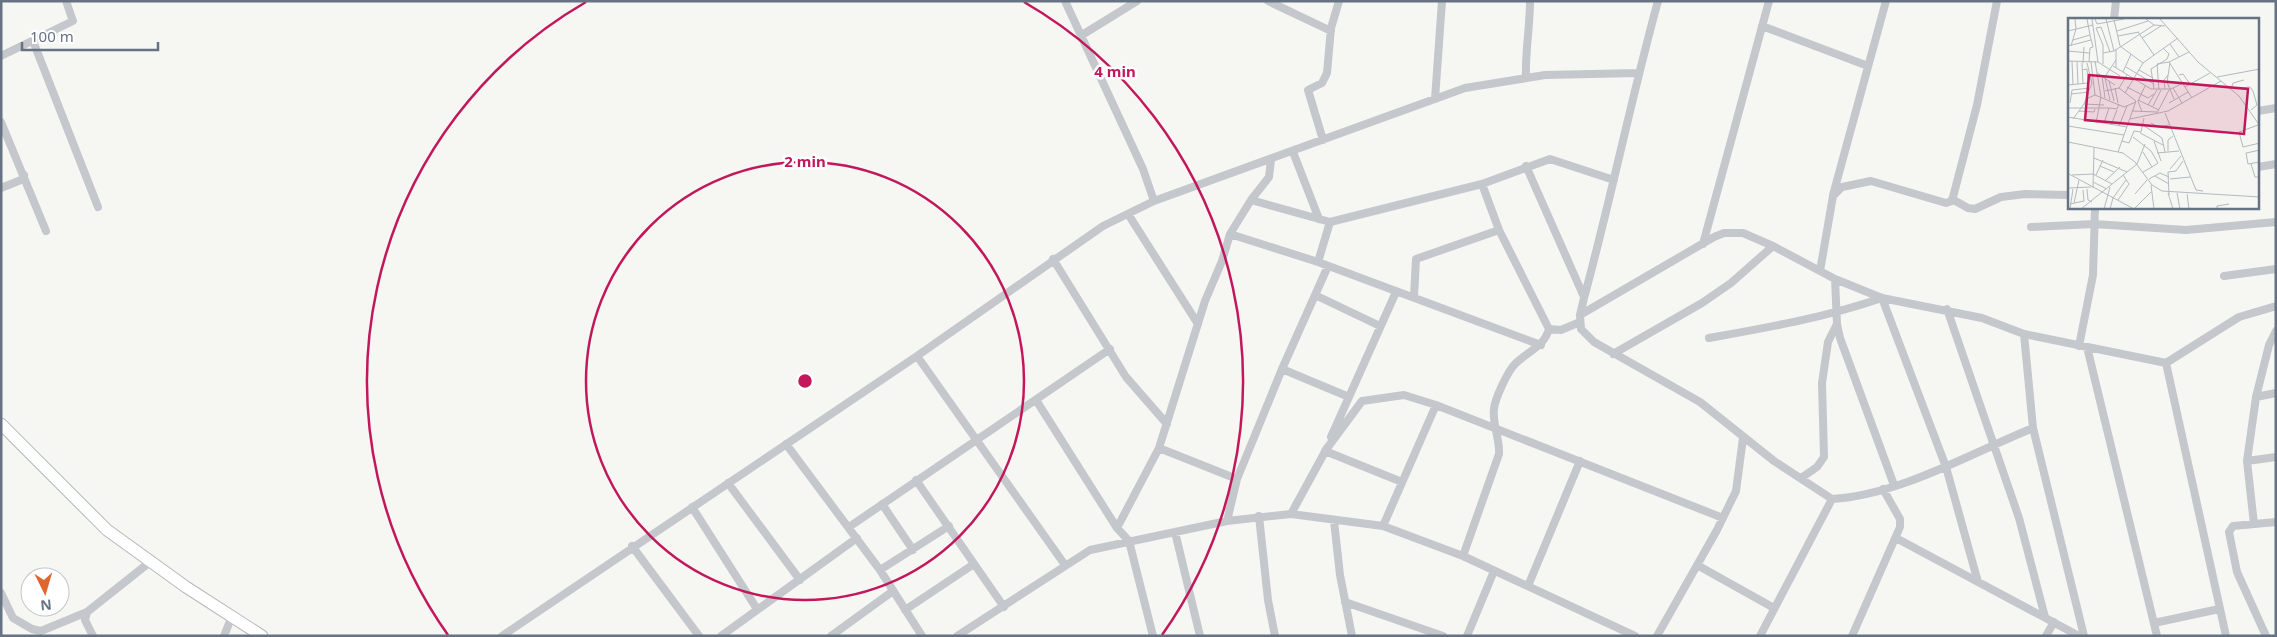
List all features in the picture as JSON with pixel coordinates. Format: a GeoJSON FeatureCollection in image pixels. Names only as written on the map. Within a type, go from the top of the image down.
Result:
{"type":"FeatureCollection","features":[{"type":"Feature","properties":{"kind":"main road"},"geometry":{"type":"LineString","coordinates":[[1,424],[107,530],[150,562],[262,636]]}},
{"type":"Feature","properties":{"kind":"street"},"geometry":{"type":"LineString","coordinates":[[1,56],[74,21],[66,1]]}},
{"type":"Feature","properties":{"kind":"street"},"geometry":{"type":"LineString","coordinates":[[1065,1],[1143,169],[1154,201]]}},
{"type":"Feature","properties":{"kind":"street"},"geometry":{"type":"LineString","coordinates":[[1082,35],[1137,1]]}},
{"type":"Feature","properties":{"kind":"street"},"geometry":{"type":"LineString","coordinates":[[1268,1],[1331,31]]}},
{"type":"Feature","properties":{"kind":"street"},"geometry":{"type":"LineString","coordinates":[[1323,140],[1308,90],[1322,83],[1326,73],[1331,31],[1339,1]]}},
{"type":"Feature","properties":{"kind":"street"},"geometry":{"type":"LineString","coordinates":[[1435,99],[1442,1]]}},
{"type":"Feature","properties":{"kind":"street"},"geometry":{"type":"LineString","coordinates":[[1526,78],[1525,58],[1530,28],[1530,1]]}},
{"type":"Feature","properties":{"kind":"street"},"geometry":{"type":"LineString","coordinates":[[1658,1],[1638,73],[1614,180],[1584,298],[1580,318],[1581,329],[1594,342],[1613,354],[1700,402],[1774,461],[1832,499],[1884,489],[1946,467],[1994,443],[2033,428]]}},
{"type":"Feature","properties":{"kind":"street"},"geometry":{"type":"LineString","coordinates":[[1703,244],[1769,1]]}},
{"type":"Feature","properties":{"kind":"street"},"geometry":{"type":"LineString","coordinates":[[1820,272],[1833,196],[1886,1]]}},
{"type":"Feature","properties":{"kind":"street"},"geometry":{"type":"LineString","coordinates":[[1833,196],[1842,187],[1871,181],[1946,203],[1952,199],[1978,105],[1997,1]]}},
{"type":"Feature","properties":{"kind":"street"},"geometry":{"type":"LineString","coordinates":[[2114,18],[2116,1]]}},
{"type":"Feature","properties":{"kind":"street"},"geometry":{"type":"LineString","coordinates":[[1762,26],[1868,66]]}},
{"type":"Feature","properties":{"kind":"street"},"geometry":{"type":"LineString","coordinates":[[33,41],[98,207]]}},
{"type":"Feature","properties":{"kind":"street"},"geometry":{"type":"LineString","coordinates":[[502,636],[632,546],[917,356],[1053,259],[1103,226],[1154,201],[1465,88],[1545,75],[1638,73]]}},
{"type":"Feature","properties":{"kind":"street"},"geometry":{"type":"LineString","coordinates":[[2260,111],[2276,108]]}},
{"type":"Feature","properties":{"kind":"street"},"geometry":{"type":"LineString","coordinates":[[1,122],[46,231]]}},
{"type":"Feature","properties":{"kind":"street"},"geometry":{"type":"LineString","coordinates":[[1293,152],[1319,219]]}},
{"type":"Feature","properties":{"kind":"street"},"geometry":{"type":"LineString","coordinates":[[1250,200],[1330,222],[1482,184],[1526,166],[1550,159],[1614,180]]}},
{"type":"Feature","properties":{"kind":"street"},"geometry":{"type":"LineString","coordinates":[[1117,528],[1159,448],[1198,324],[1230,234],[1250,200],[1269,177],[1271,160]]}},
{"type":"Feature","properties":{"kind":"street"},"geometry":{"type":"LineString","coordinates":[[2260,167],[2276,164]]}},
{"type":"Feature","properties":{"kind":"street"},"geometry":{"type":"LineString","coordinates":[[1526,166],[1584,298]]}},
{"type":"Feature","properties":{"kind":"street"},"geometry":{"type":"LineString","coordinates":[[1,188],[21,180],[24,175]]}},
{"type":"Feature","properties":{"kind":"street"},"geometry":{"type":"LineString","coordinates":[[1463,556],[1499,454],[1500,442],[1494,409],[1508,372],[1515,363],[1541,345],[1548,329],[1499,230],[1482,184]]}},
{"type":"Feature","properties":{"kind":"street"},"geometry":{"type":"LineString","coordinates":[[1952,199],[1968,208],[1975,209],[2001,197],[2025,194],[2068,195]]}},
{"type":"Feature","properties":{"kind":"street"},"geometry":{"type":"LineString","coordinates":[[2095,209],[2093,275],[2083,347],[2157,636]]}},
{"type":"Feature","properties":{"kind":"street"},"geometry":{"type":"LineString","coordinates":[[1128,214],[1198,324]]}},
{"type":"Feature","properties":{"kind":"street"},"geometry":{"type":"LineString","coordinates":[[1318,262],[1330,222]]}},
{"type":"Feature","properties":{"kind":"street"},"geometry":{"type":"LineString","coordinates":[[2031,227],[2094,224],[2186,230],[2276,222]]}},
{"type":"Feature","properties":{"kind":"street"},"geometry":{"type":"LineString","coordinates":[[1414,297],[1416,259],[1499,230]]}},
{"type":"Feature","properties":{"kind":"street"},"geometry":{"type":"LineString","coordinates":[[1548,329],[1561,330],[1724,233],[1742,232],[1773,246],[1820,272],[1882,298],[1982,318],[2024,334],[2166,363],[2239,317],[2276,306]]}},
{"type":"Feature","properties":{"kind":"street"},"geometry":{"type":"LineString","coordinates":[[1230,234],[1318,262],[1541,345]]}},
{"type":"Feature","properties":{"kind":"street"},"geometry":{"type":"LineString","coordinates":[[1613,354],[1702,303],[1731,283],[1773,246]]}},
{"type":"Feature","properties":{"kind":"street"},"geometry":{"type":"LineString","coordinates":[[1053,259],[1110,349],[1126,378],[1166,424]]}},
{"type":"Feature","properties":{"kind":"street"},"geometry":{"type":"LineString","coordinates":[[1227,521],[1237,479],[1282,368],[1328,266]]}},
{"type":"Feature","properties":{"kind":"street"},"geometry":{"type":"LineString","coordinates":[[2224,276],[2246,271],[2276,270]]}},
{"type":"Feature","properties":{"kind":"street"},"geometry":{"type":"LineString","coordinates":[[1835,279],[1837,324],[1840,338],[1894,485]]}},
{"type":"Feature","properties":{"kind":"street"},"geometry":{"type":"LineString","coordinates":[[1291,514],[1325,451],[1396,292]]}},
{"type":"Feature","properties":{"kind":"street"},"geometry":{"type":"LineString","coordinates":[[1316,295],[1380,326]]}},
{"type":"Feature","properties":{"kind":"street"},"geometry":{"type":"LineString","coordinates":[[1709,338],[1776,327],[1837,313],[1882,298]]}},
{"type":"Feature","properties":{"kind":"street"},"geometry":{"type":"LineString","coordinates":[[1882,298],[1946,467],[1978,582]]}},
{"type":"Feature","properties":{"kind":"street"},"geometry":{"type":"LineString","coordinates":[[1946,310],[2019,518],[2045,618]]}},
{"type":"Feature","properties":{"kind":"street"},"geometry":{"type":"LineString","coordinates":[[1801,478],[1816,468],[1824,457],[1822,383],[1828,342],[1837,324]]}},
{"type":"Feature","properties":{"kind":"street"},"geometry":{"type":"LineString","coordinates":[[2254,524],[2247,461],[2256,397],[2276,331]]}},
{"type":"Feature","properties":{"kind":"street"},"geometry":{"type":"LineString","coordinates":[[2024,334],[2033,428],[2084,636]]}},
{"type":"Feature","properties":{"kind":"street"},"geometry":{"type":"LineString","coordinates":[[849,527],[1110,349]]}},
{"type":"Feature","properties":{"kind":"street"},"geometry":{"type":"LineString","coordinates":[[917,356],[1065,565]]}},
{"type":"Feature","properties":{"kind":"street"},"geometry":{"type":"LineString","coordinates":[[2166,363],[2226,636]]}},
{"type":"Feature","properties":{"kind":"street"},"geometry":{"type":"LineString","coordinates":[[1282,368],[1349,397]]}},
{"type":"Feature","properties":{"kind":"street"},"geometry":{"type":"LineString","coordinates":[[2256,397],[2276,393]]}},
{"type":"Feature","properties":{"kind":"street"},"geometry":{"type":"LineString","coordinates":[[1325,451],[1362,402],[1404,395],[1497,428],[1723,518]]}},
{"type":"Feature","properties":{"kind":"street"},"geometry":{"type":"LineString","coordinates":[[1036,400],[1117,528],[1129,541],[1152,635]]}},
{"type":"Feature","properties":{"kind":"street"},"geometry":{"type":"LineString","coordinates":[[1383,526],[1436,405]]}},
{"type":"Feature","properties":{"kind":"street"},"geometry":{"type":"LineString","coordinates":[[1658,636],[1736,491],[1743,438]]}},
{"type":"Feature","properties":{"kind":"street"},"geometry":{"type":"LineString","coordinates":[[786,444],[880,570],[922,636]]}},
{"type":"Feature","properties":{"kind":"street"},"geometry":{"type":"LineString","coordinates":[[1159,448],[1237,479]]}},
{"type":"Feature","properties":{"kind":"street"},"geometry":{"type":"LineString","coordinates":[[1325,451],[1402,482]]}},
{"type":"Feature","properties":{"kind":"street"},"geometry":{"type":"LineString","coordinates":[[2247,461],[2276,457]]}},
{"type":"Feature","properties":{"kind":"street"},"geometry":{"type":"LineString","coordinates":[[1528,586],[1580,461]]}},
{"type":"Feature","properties":{"kind":"street"},"geometry":{"type":"LineString","coordinates":[[916,480],[1004,607]]}},
{"type":"Feature","properties":{"kind":"street"},"geometry":{"type":"LineString","coordinates":[[728,483],[800,580]]}},
{"type":"Feature","properties":{"kind":"street"},"geometry":{"type":"LineString","coordinates":[[1852,636],[1900,527],[1900,519],[1884,489]]}},
{"type":"Feature","properties":{"kind":"street"},"geometry":{"type":"LineString","coordinates":[[1760,636],[1832,499]]}},
{"type":"Feature","properties":{"kind":"street"},"geometry":{"type":"LineString","coordinates":[[882,504],[913,550]]}},
{"type":"Feature","properties":{"kind":"street"},"geometry":{"type":"LineString","coordinates":[[692,507],[757,609]]}},
{"type":"Feature","properties":{"kind":"street"},"geometry":{"type":"LineString","coordinates":[[958,636],[1090,550],[1227,521],[1291,514],[1383,526],[1463,556],[1635,636]]}},
{"type":"Feature","properties":{"kind":"street"},"geometry":{"type":"LineString","coordinates":[[1259,516],[1268,600],[1275,636]]}},
{"type":"Feature","properties":{"kind":"street"},"geometry":{"type":"LineString","coordinates":[[1334,521],[1345,602],[1352,636]]}},
{"type":"Feature","properties":{"kind":"street"},"geometry":{"type":"LineString","coordinates":[[2266,636],[2237,572],[2229,532],[2233,526],[2276,522]]}},
{"type":"Feature","properties":{"kind":"street"},"geometry":{"type":"LineString","coordinates":[[880,570],[949,526]]}},
{"type":"Feature","properties":{"kind":"street"},"geometry":{"type":"LineString","coordinates":[[1175,532],[1200,636]]}},
{"type":"Feature","properties":{"kind":"street"},"geometry":{"type":"LineString","coordinates":[[721,636],[857,538]]}},
{"type":"Feature","properties":{"kind":"street"},"geometry":{"type":"LineString","coordinates":[[1896,538],[2079,636]]}},
{"type":"Feature","properties":{"kind":"street"},"geometry":{"type":"LineString","coordinates":[[632,546],[699,636]]}},
{"type":"Feature","properties":{"kind":"street"},"geometry":{"type":"LineString","coordinates":[[1,593],[13,618],[35,630],[41,630],[87,612],[150,562]]}},
{"type":"Feature","properties":{"kind":"street"},"geometry":{"type":"LineString","coordinates":[[905,610],[974,564]]}},
{"type":"Feature","properties":{"kind":"street"},"geometry":{"type":"LineString","coordinates":[[1697,565],[1774,608]]}},
{"type":"Feature","properties":{"kind":"street"},"geometry":{"type":"LineString","coordinates":[[1467,636],[1494,571]]}},
{"type":"Feature","properties":{"kind":"street"},"geometry":{"type":"LineString","coordinates":[[831,636],[893,591]]}},
{"type":"Feature","properties":{"kind":"street"},"geometry":{"type":"LineString","coordinates":[[1345,602],[1444,636]]}},
{"type":"Feature","properties":{"kind":"street"},"geometry":{"type":"LineString","coordinates":[[2154,623],[2219,609]]}},
{"type":"Feature","properties":{"kind":"street"},"geometry":{"type":"LineString","coordinates":[[87,612],[85,620],[93,636]]}},
{"type":"Feature","properties":{"kind":"street"},"geometry":{"type":"LineString","coordinates":[[224,636],[232,616]]}},
{"type":"Feature","properties":{"kind":"street"},"geometry":{"type":"LineString","coordinates":[[2046,636],[2054,622]]}}]}
